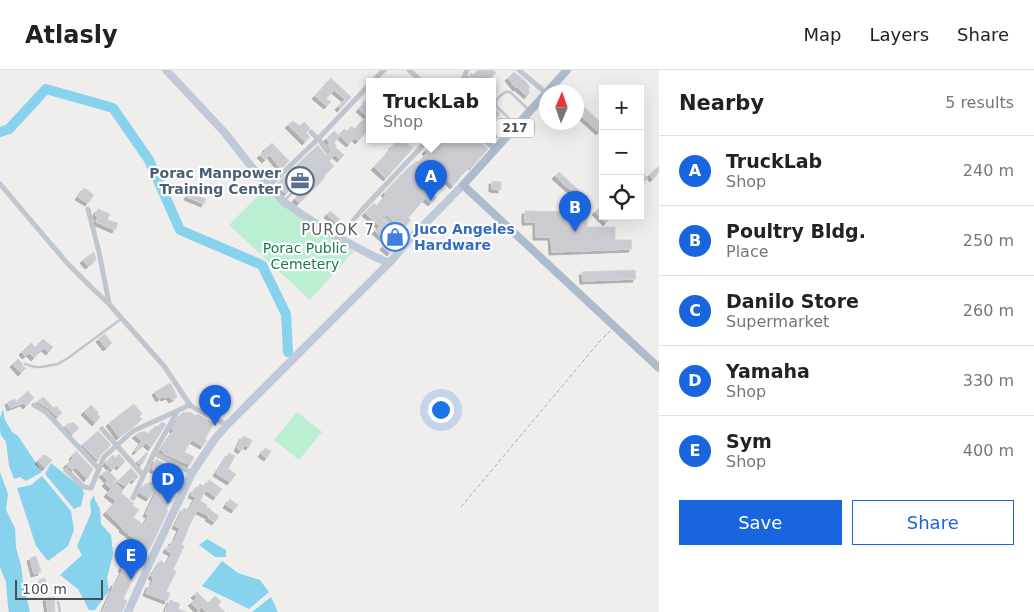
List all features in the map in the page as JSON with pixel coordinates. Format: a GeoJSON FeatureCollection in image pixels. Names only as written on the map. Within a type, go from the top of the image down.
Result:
{"type":"FeatureCollection","features":[{"type":"Feature","properties":{"kind":"main road"},"geometry":{"type":"LineString","coordinates":[[166,70],[225,133],[284,202],[339,238],[389,263]]}},
{"type":"Feature","properties":{"kind":"main road","name":"217"},"geometry":{"type":"LineString","coordinates":[[553,85],[567,70]]}},
{"type":"Feature","properties":{"kind":"main road","name":"217"},"geometry":{"type":"LineString","coordinates":[[128,612],[192,473],[214,440],[389,263],[496,150],[539,101]]}},
{"type":"Feature","properties":{"kind":"main road"},"geometry":{"type":"LineString","coordinates":[[463,185],[659,368]]}},
{"type":"Feature","properties":{"kind":"street"},"geometry":{"type":"LineString","coordinates":[[519,70],[539,87]]}},
{"type":"Feature","properties":{"kind":"street"},"geometry":{"type":"LineString","coordinates":[[269,186],[366,88]]}},
{"type":"Feature","properties":{"kind":"street"},"geometry":{"type":"LineString","coordinates":[[311,132],[327,151]]}},
{"type":"Feature","properties":{"kind":"street"},"geometry":{"type":"LineString","coordinates":[[339,238],[361,211],[425,143]]}},
{"type":"Feature","properties":{"kind":"street"},"geometry":{"type":"LineString","coordinates":[[488,143],[496,150]]}},
{"type":"Feature","properties":{"kind":"street"},"geometry":{"type":"LineString","coordinates":[[0,184],[67,263],[109,304],[164,366],[190,405],[227,425]]}},
{"type":"Feature","properties":{"kind":"street"},"geometry":{"type":"LineString","coordinates":[[88,209],[109,304]]}},
{"type":"Feature","properties":{"kind":"street"},"geometry":{"type":"LineString","coordinates":[[34,405],[46,412],[99,469]]}},
{"type":"Feature","properties":{"kind":"street"},"geometry":{"type":"LineString","coordinates":[[66,470],[84,487],[92,487],[104,457],[133,431],[190,405]]}},
{"type":"Feature","properties":{"kind":"street"},"geometry":{"type":"LineString","coordinates":[[132,498],[177,411]]}},
{"type":"Feature","properties":{"kind":"street"},"geometry":{"type":"LineString","coordinates":[[102,429],[143,475]]}},
{"type":"Feature","properties":{"kind":"street"},"geometry":{"type":"LineString","coordinates":[[154,453],[192,473]]}},
{"type":"Feature","properties":{"kind":"lane"},"geometry":{"type":"LineString","coordinates":[[517,126],[496,106],[496,100],[508,91],[530,112]]}},
{"type":"Feature","properties":{"kind":"lane"},"geometry":{"type":"LineString","coordinates":[[284,202],[309,175]]}},
{"type":"Feature","properties":{"kind":"lane"},"geometry":{"type":"LineString","coordinates":[[385,217],[410,239]]}},
{"type":"Feature","properties":{"kind":"lane"},"geometry":{"type":"LineString","coordinates":[[25,364],[35,367],[58,364],[121,318]]}},
{"type":"Feature","properties":{"kind":"lane"},"geometry":{"type":"LineString","coordinates":[[130,426],[133,431]]}},
{"type":"Feature","properties":{"kind":"lane"},"geometry":{"type":"LineString","coordinates":[[58,602],[60,612]]}},
{"type":"Feature","properties":{"kind":"path"},"geometry":{"type":"LineString","coordinates":[[461,507],[593,349],[614,327]]}},
{"type":"Feature","properties":{"kind":"green space","name":"Porac Public Cemetery"},"geometry":{"type":"Polygon","coordinates":[[[266,188],[288,210],[354,251],[310,300],[229,225],[266,188]]]}},
{"type":"Feature","properties":{"kind":"green space"},"geometry":{"type":"Polygon","coordinates":[[[297,412],[322,432],[299,460],[274,440],[297,412]]]}},
{"type":"Feature","properties":{"kind":"water"},"geometry":{"type":"Polygon","coordinates":[[[3,409],[5,420],[12,432],[18,436],[42,472],[26,481],[20,477],[14,479],[9,466],[6,442],[0,430],[0,418],[3,409]]]}},
{"type":"Feature","properties":{"kind":"water"},"geometry":{"type":"Polygon","coordinates":[[[51,463],[81,487],[84,493],[81,506],[74,509],[45,474],[51,463]]]}},
{"type":"Feature","properties":{"kind":"water"},"geometry":{"type":"Polygon","coordinates":[[[0,472],[8,494],[6,510],[15,528],[16,548],[30,612],[9,612],[6,582],[0,567],[0,472]]]}},
{"type":"Feature","properties":{"kind":"water"},"geometry":{"type":"Polygon","coordinates":[[[42,476],[71,511],[74,530],[68,546],[48,561],[36,546],[17,488],[31,485],[42,476]]]}},
{"type":"Feature","properties":{"kind":"water"},"geometry":{"type":"Polygon","coordinates":[[[94,495],[100,509],[101,524],[111,535],[113,554],[107,578],[109,591],[95,610],[89,610],[78,589],[60,575],[82,555],[77,546],[91,513],[90,502],[94,495]]]}},
{"type":"Feature","properties":{"kind":"water"},"geometry":{"type":"Polygon","coordinates":[[[207,539],[226,550],[226,557],[215,557],[199,545],[207,539]]]}},
{"type":"Feature","properties":{"kind":"water"},"geometry":{"type":"Polygon","coordinates":[[[222,561],[238,573],[260,580],[269,592],[249,609],[202,586],[222,561]]]}},
{"type":"Feature","properties":{"kind":"water"},"geometry":{"type":"Polygon","coordinates":[[[271,597],[278,612],[252,612],[271,597]]]}},
{"type":"Feature","properties":{"kind":"building"},"geometry":{"type":"Polygon","coordinates":[[[478,70],[493,70],[496,73],[490,78],[468,78],[471,73],[473,75],[478,70]]]}},
{"type":"Feature","properties":{"kind":"building"},"geometry":{"type":"Polygon","coordinates":[[[514,72],[530,87],[528,90],[530,92],[527,96],[516,88],[508,78],[514,72]]]}},
{"type":"Feature","properties":{"kind":"building"},"geometry":{"type":"Polygon","coordinates":[[[331,78],[351,97],[340,109],[338,107],[345,99],[334,90],[326,99],[331,102],[327,106],[315,96],[331,78]]]}},
{"type":"Feature","properties":{"kind":"building"},"geometry":{"type":"Polygon","coordinates":[[[366,101],[366,115],[359,109],[366,101]]]}},
{"type":"Feature","properties":{"kind":"building"},"geometry":{"type":"Polygon","coordinates":[[[584,107],[599,121],[599,132],[584,118],[584,107]]]}},
{"type":"Feature","properties":{"kind":"building"},"geometry":{"type":"Polygon","coordinates":[[[366,117],[366,132],[358,141],[355,138],[349,144],[339,135],[344,129],[347,131],[352,126],[354,129],[366,117]]]}},
{"type":"Feature","properties":{"kind":"building"},"geometry":{"type":"Polygon","coordinates":[[[293,121],[300,126],[304,122],[310,128],[306,133],[310,137],[305,142],[288,125],[293,121]]]}},
{"type":"Feature","properties":{"kind":"building"},"geometry":{"type":"Polygon","coordinates":[[[496,127],[502,132],[496,138],[496,127]]]}},
{"type":"Feature","properties":{"kind":"building"},"geometry":{"type":"Polygon","coordinates":[[[334,131],[340,136],[334,143],[335,147],[344,155],[340,159],[335,155],[329,161],[334,166],[299,203],[295,199],[303,190],[301,188],[312,177],[311,172],[307,173],[286,194],[276,185],[318,145],[325,155],[330,154],[331,150],[328,145],[330,142],[326,139],[334,131]]]}},
{"type":"Feature","properties":{"kind":"building"},"geometry":{"type":"Polygon","coordinates":[[[272,143],[289,161],[281,169],[270,155],[265,160],[260,155],[272,143]]]}},
{"type":"Feature","properties":{"kind":"building"},"geometry":{"type":"Polygon","coordinates":[[[395,143],[409,143],[413,148],[386,178],[374,167],[395,143]]]}},
{"type":"Feature","properties":{"kind":"building"},"geometry":{"type":"Polygon","coordinates":[[[433,143],[481,143],[488,149],[453,186],[447,180],[434,195],[436,198],[431,203],[425,198],[408,218],[411,220],[403,229],[387,215],[383,215],[383,219],[401,235],[394,243],[397,245],[390,253],[383,247],[387,242],[375,231],[380,226],[365,213],[374,203],[377,206],[386,195],[384,193],[408,168],[427,153],[425,151],[433,143]]]}},
{"type":"Feature","properties":{"kind":"building"},"geometry":{"type":"Polygon","coordinates":[[[659,166],[659,172],[653,179],[649,175],[659,166]]]}},
{"type":"Feature","properties":{"kind":"building"},"geometry":{"type":"Polygon","coordinates":[[[559,172],[584,195],[580,199],[555,176],[559,172]]]}},
{"type":"Feature","properties":{"kind":"building"},"geometry":{"type":"Polygon","coordinates":[[[644,174],[648,178],[644,182],[644,174]]]}},
{"type":"Feature","properties":{"kind":"building"},"geometry":{"type":"Polygon","coordinates":[[[492,181],[501,182],[501,190],[492,189],[492,181]]]}},
{"type":"Feature","properties":{"kind":"building"},"geometry":{"type":"Polygon","coordinates":[[[84,188],[94,195],[88,203],[78,197],[84,188]]]}},
{"type":"Feature","properties":{"kind":"building"},"geometry":{"type":"Polygon","coordinates":[[[189,193],[206,199],[204,204],[187,197],[189,193]]]}},
{"type":"Feature","properties":{"kind":"building"},"geometry":{"type":"Polygon","coordinates":[[[599,208],[599,216],[595,212],[599,208]]]}},
{"type":"Feature","properties":{"kind":"building"},"geometry":{"type":"Polygon","coordinates":[[[98,209],[110,214],[107,220],[118,223],[115,230],[96,222],[98,217],[95,215],[98,209]]]}},
{"type":"Feature","properties":{"kind":"building"},"geometry":{"type":"Polygon","coordinates":[[[330,211],[340,219],[337,223],[327,215],[330,211]]]}},
{"type":"Feature","properties":{"kind":"building"},"geometry":{"type":"Polygon","coordinates":[[[525,211],[587,212],[587,227],[615,227],[615,240],[631,240],[632,249],[552,252],[551,237],[536,237],[536,222],[525,222],[525,211]]]}},
{"type":"Feature","properties":{"kind":"building"},"geometry":{"type":"Polygon","coordinates":[[[94,252],[96,260],[88,266],[83,260],[94,252]]]}},
{"type":"Feature","properties":{"kind":"building"},"geometry":{"type":"Polygon","coordinates":[[[635,270],[636,279],[583,281],[582,272],[635,270]]]}},
{"type":"Feature","properties":{"kind":"building"},"geometry":{"type":"Polygon","coordinates":[[[105,334],[112,343],[106,348],[99,339],[105,334]]]}},
{"type":"Feature","properties":{"kind":"building"},"geometry":{"type":"Polygon","coordinates":[[[43,339],[53,347],[49,352],[44,348],[34,358],[29,353],[25,356],[22,352],[31,343],[35,347],[43,339]]]}},
{"type":"Feature","properties":{"kind":"building"},"geometry":{"type":"Polygon","coordinates":[[[18,359],[22,366],[26,368],[21,373],[13,364],[18,359]]]}},
{"type":"Feature","properties":{"kind":"building"},"geometry":{"type":"Polygon","coordinates":[[[170,383],[177,397],[172,400],[169,396],[164,398],[163,396],[159,399],[155,392],[170,383]]]}},
{"type":"Feature","properties":{"kind":"building"},"geometry":{"type":"Polygon","coordinates":[[[28,391],[34,398],[26,406],[23,403],[10,408],[8,402],[15,399],[16,402],[28,391]]]}},
{"type":"Feature","properties":{"kind":"building"},"geometry":{"type":"Polygon","coordinates":[[[43,397],[62,413],[57,417],[48,408],[37,402],[43,397]]]}},
{"type":"Feature","properties":{"kind":"building"},"geometry":{"type":"Polygon","coordinates":[[[134,404],[142,414],[139,416],[142,419],[119,437],[109,423],[134,404]]]}},
{"type":"Feature","properties":{"kind":"building"},"geometry":{"type":"Polygon","coordinates":[[[91,405],[100,417],[95,423],[84,412],[91,405]]]}},
{"type":"Feature","properties":{"kind":"building"},"geometry":{"type":"Polygon","coordinates":[[[186,412],[196,416],[197,414],[214,423],[203,446],[192,440],[184,452],[194,457],[190,465],[163,453],[164,451],[161,450],[174,430],[172,429],[180,416],[186,412]]]}},
{"type":"Feature","properties":{"kind":"building"},"geometry":{"type":"Polygon","coordinates":[[[73,422],[79,428],[72,434],[65,426],[73,422]]]}},
{"type":"Feature","properties":{"kind":"building"},"geometry":{"type":"Polygon","coordinates":[[[163,422],[166,424],[151,448],[146,443],[136,452],[142,441],[135,435],[144,431],[148,434],[155,426],[158,427],[163,422]]]}},
{"type":"Feature","properties":{"kind":"building"},"geometry":{"type":"Polygon","coordinates":[[[98,431],[111,445],[101,454],[98,461],[82,445],[98,431]]]}},
{"type":"Feature","properties":{"kind":"building"},"geometry":{"type":"Polygon","coordinates":[[[243,436],[252,440],[249,447],[245,445],[241,451],[237,448],[243,436]]]}},
{"type":"Feature","properties":{"kind":"building"},"geometry":{"type":"Polygon","coordinates":[[[265,448],[271,451],[267,458],[261,454],[265,448]]]}},
{"type":"Feature","properties":{"kind":"building"},"geometry":{"type":"Polygon","coordinates":[[[76,451],[93,469],[87,479],[76,467],[73,470],[66,465],[73,458],[76,451]]]}},
{"type":"Feature","properties":{"kind":"building"},"geometry":{"type":"Polygon","coordinates":[[[148,453],[141,466],[137,462],[148,453]]]}},
{"type":"Feature","properties":{"kind":"building"},"geometry":{"type":"Polygon","coordinates":[[[229,453],[235,456],[228,469],[236,474],[230,482],[216,473],[229,453]]]}},
{"type":"Feature","properties":{"kind":"building"},"geometry":{"type":"Polygon","coordinates":[[[119,454],[125,462],[119,467],[117,465],[112,470],[106,463],[113,455],[115,458],[119,454]]]}},
{"type":"Feature","properties":{"kind":"building"},"geometry":{"type":"Polygon","coordinates":[[[43,455],[52,460],[45,468],[38,461],[43,455]]]}},
{"type":"Feature","properties":{"kind":"building"},"geometry":{"type":"Polygon","coordinates":[[[156,459],[181,473],[177,480],[181,482],[174,499],[172,498],[166,510],[168,511],[149,550],[122,529],[106,512],[116,501],[107,494],[111,489],[105,483],[108,481],[102,474],[108,470],[118,481],[131,468],[138,476],[134,481],[132,479],[126,486],[112,479],[123,490],[121,493],[139,510],[133,517],[144,525],[149,515],[146,514],[157,490],[149,498],[140,493],[146,483],[155,484],[161,474],[152,469],[156,459]]]}},
{"type":"Feature","properties":{"kind":"building"},"geometry":{"type":"Polygon","coordinates":[[[209,480],[222,489],[216,497],[206,490],[200,501],[219,516],[215,522],[208,518],[209,516],[197,510],[181,545],[184,546],[173,570],[176,572],[166,592],[170,593],[167,601],[146,593],[154,578],[151,576],[161,560],[166,565],[172,553],[166,550],[168,546],[170,547],[172,541],[174,542],[180,528],[175,526],[184,508],[189,510],[196,497],[191,495],[194,489],[196,490],[200,484],[205,487],[209,480]]]}},
{"type":"Feature","properties":{"kind":"building"},"geometry":{"type":"Polygon","coordinates":[[[230,499],[238,505],[234,510],[226,505],[230,499]]]}},
{"type":"Feature","properties":{"kind":"building"},"geometry":{"type":"Polygon","coordinates":[[[126,543],[144,554],[134,566],[139,570],[123,599],[127,601],[122,612],[102,612],[114,583],[116,584],[123,570],[121,569],[126,559],[118,553],[126,543]]]}},
{"type":"Feature","properties":{"kind":"building"},"geometry":{"type":"Polygon","coordinates":[[[36,556],[41,572],[34,574],[30,558],[36,556]]]}},
{"type":"Feature","properties":{"kind":"building"},"geometry":{"type":"Polygon","coordinates":[[[45,578],[47,585],[40,587],[39,580],[45,578]]]}},
{"type":"Feature","properties":{"kind":"building"},"geometry":{"type":"Polygon","coordinates":[[[197,592],[208,603],[215,596],[221,602],[218,605],[225,612],[206,612],[202,607],[198,610],[191,603],[197,598],[194,595],[197,592]]]}},
{"type":"Feature","properties":{"kind":"building"},"geometry":{"type":"Polygon","coordinates":[[[54,597],[55,612],[48,612],[46,598],[54,597]]]}},
{"type":"Feature","properties":{"kind":"building"},"geometry":{"type":"Polygon","coordinates":[[[170,600],[180,604],[178,609],[186,612],[165,612],[170,600]]]}},
{"type":"Feature","properties":{"kind":"waterway"},"geometry":{"type":"LineString","coordinates":[[0,132],[9,129],[46,89],[113,108],[149,160],[180,230],[262,265],[286,314],[288,352]]}},
{"type":"Feature","properties":{"kind":"place","name":"Porac Manpower Training Center"},"geometry":{"type":"Point","coordinates":[300,181]}},
{"type":"Feature","properties":{"kind":"place","name":"TruckLab"},"geometry":{"type":"Point","coordinates":[431,201]}},
{"type":"Feature","properties":{"kind":"place","name":"Poultry Bldg."},"geometry":{"type":"Point","coordinates":[575,232]}},
{"type":"Feature","properties":{"kind":"place","name":"Juco Angeles Hardware"},"geometry":{"type":"Point","coordinates":[395,237]}},
{"type":"Feature","properties":{"kind":"place","name":"Danilo Store"},"geometry":{"type":"Point","coordinates":[215,426]}},
{"type":"Feature","properties":{"kind":"place","name":"Yamaha"},"geometry":{"type":"Point","coordinates":[168,504]}},
{"type":"Feature","properties":{"kind":"place","name":"Sym"},"geometry":{"type":"Point","coordinates":[131,580]}},
{"type":"Feature","properties":{"kind":"district","name":"PUROK 7"},"geometry":{"type":"Point","coordinates":[338,230]}}]}
